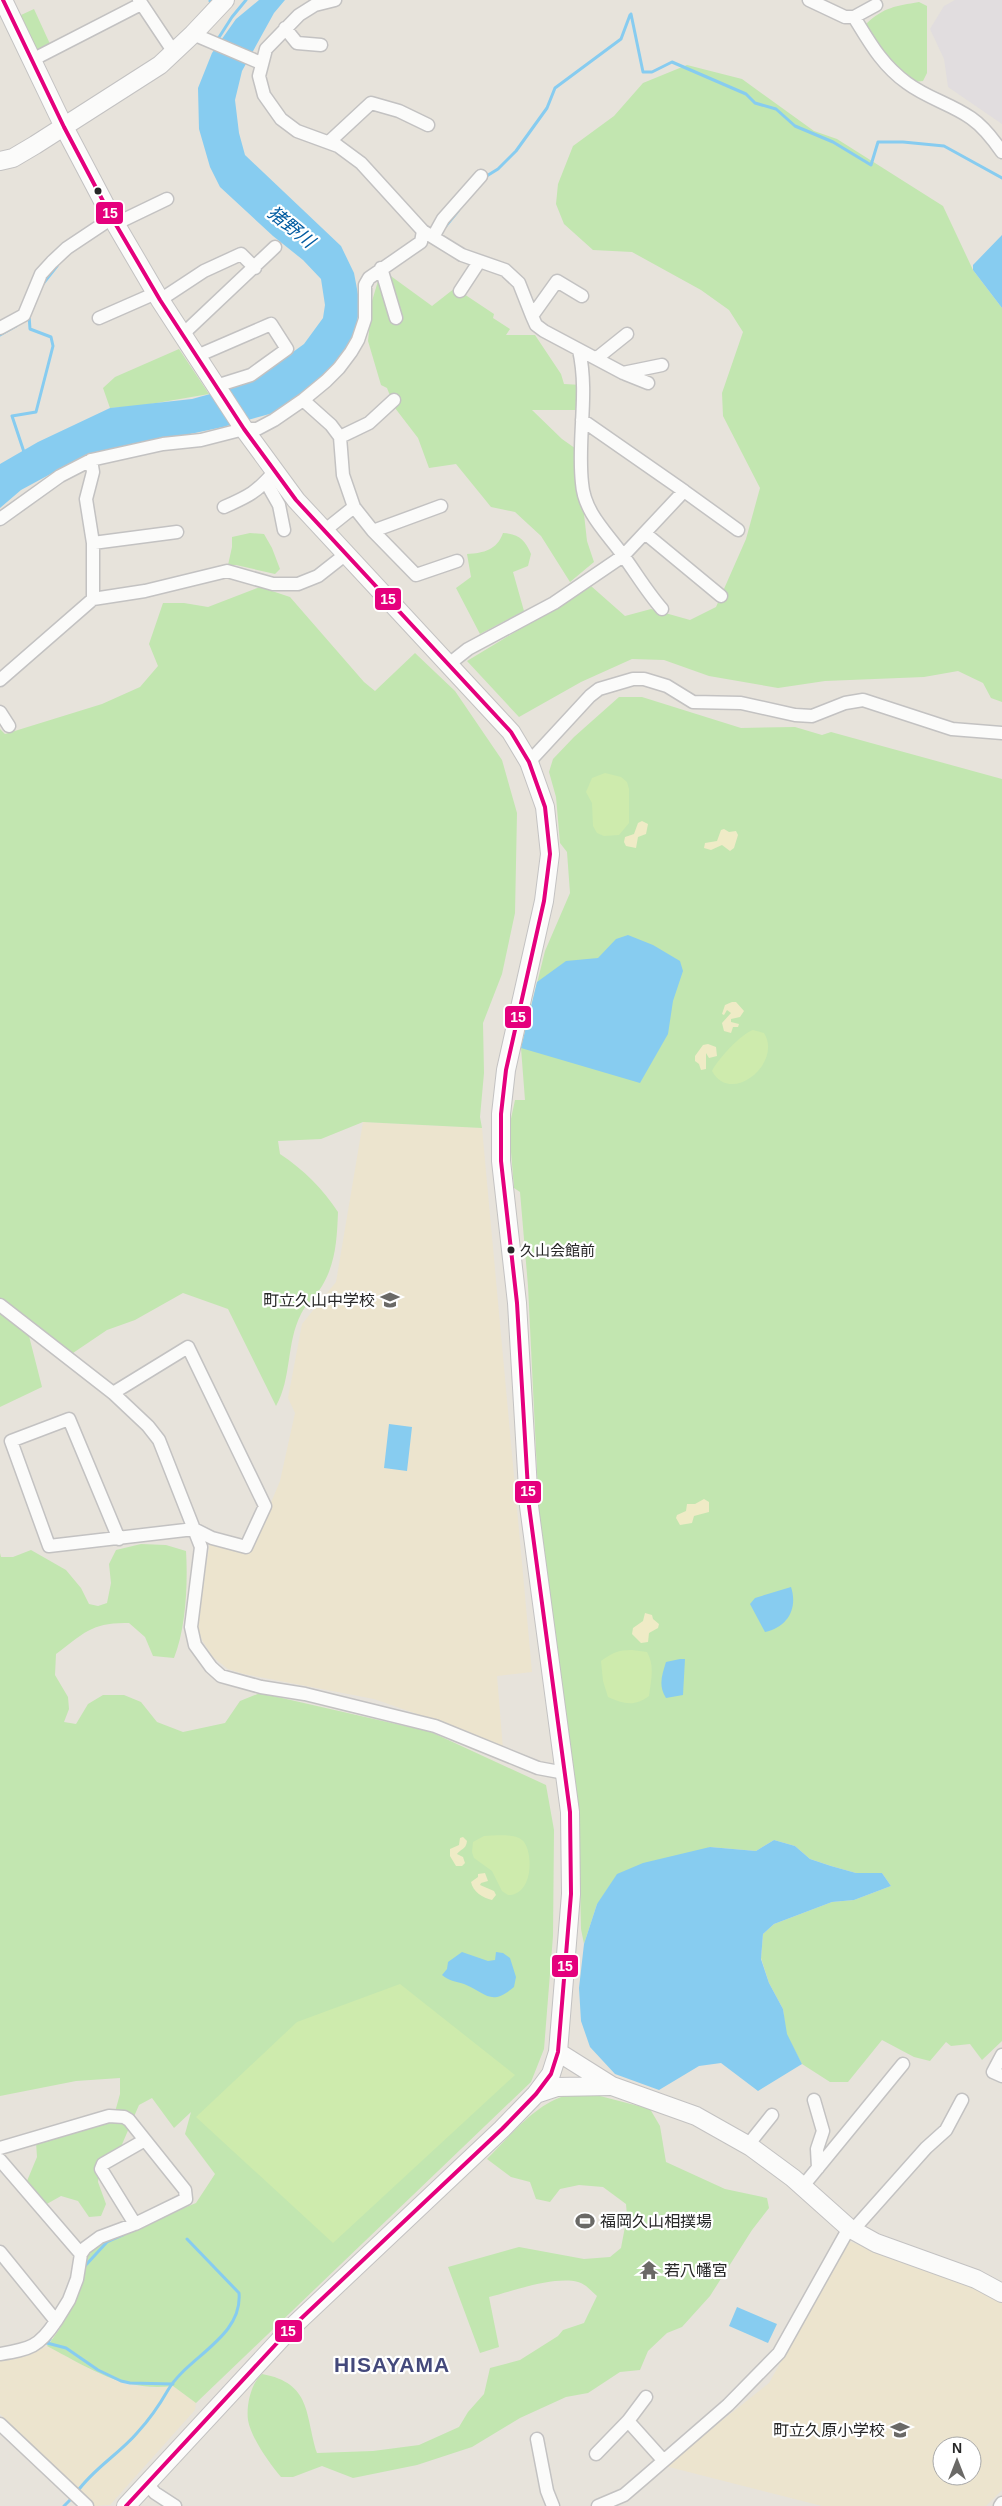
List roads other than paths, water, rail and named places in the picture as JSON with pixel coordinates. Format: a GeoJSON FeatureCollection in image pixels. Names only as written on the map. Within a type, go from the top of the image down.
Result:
{"type":"FeatureCollection","features":[{"type":"Feature","properties":{"kind":"street"},"geometry":{"type":"LineString","coordinates":[[3,0],[64,126],[114,221],[158,296],[244,429],[270,477],[279,504],[284,530]]}},
{"type":"Feature","properties":{"kind":"street"},"geometry":{"type":"LineString","coordinates":[[0,161],[13,158],[160,65],[225,0]]}},
{"type":"Feature","properties":{"kind":"street"},"geometry":{"type":"LineString","coordinates":[[335,0],[315,5],[285,28],[256,62],[264,95],[281,119],[297,130],[338,146],[361,163],[428,234],[462,255],[505,270],[519,283],[536,325],[544,331],[623,373],[648,383]]}},
{"type":"Feature","properties":{"kind":"street"},"geometry":{"type":"LineString","coordinates":[[809,0],[845,17],[854,17],[876,5]]}},
{"type":"Feature","properties":{"kind":"street"},"geometry":{"type":"LineString","coordinates":[[32,60],[140,2],[173,51]]}},
{"type":"Feature","properties":{"kind":"street"},"geometry":{"type":"LineString","coordinates":[[854,17],[878,57],[906,82],[928,97],[971,118],[990,135],[1002,152]]}},
{"type":"Feature","properties":{"kind":"street"},"geometry":{"type":"LineString","coordinates":[[285,28],[297,43],[321,44]]}},
{"type":"Feature","properties":{"kind":"street"},"geometry":{"type":"LineString","coordinates":[[193,34],[256,62]]}},
{"type":"Feature","properties":{"kind":"street"},"geometry":{"type":"LineString","coordinates":[[329,142],[371,103],[399,111],[428,125]]}},
{"type":"Feature","properties":{"kind":"street"},"geometry":{"type":"LineString","coordinates":[[0,519],[60,476],[91,460],[244,429],[257,429],[303,400],[339,368],[358,340],[365,319],[365,286],[368,278],[421,242],[481,176]]}},
{"type":"Feature","properties":{"kind":"street"},"geometry":{"type":"LineString","coordinates":[[0,328],[24,315],[41,274],[67,248],[114,221],[167,199]]}},
{"type":"Feature","properties":{"kind":"street"},"geometry":{"type":"LineString","coordinates":[[183,334],[255,268],[275,247]]}},
{"type":"Feature","properties":{"kind":"street"},"geometry":{"type":"LineString","coordinates":[[99,318],[158,296],[204,271],[241,254],[255,268]]}},
{"type":"Feature","properties":{"kind":"street"},"geometry":{"type":"LineString","coordinates":[[460,291],[479,262]]}},
{"type":"Feature","properties":{"kind":"street"},"geometry":{"type":"LineString","coordinates":[[382,268],[396,318]]}},
{"type":"Feature","properties":{"kind":"street"},"geometry":{"type":"LineString","coordinates":[[532,316],[557,281],[582,296]]}},
{"type":"Feature","properties":{"kind":"street"},"geometry":{"type":"LineString","coordinates":[[197,356],[271,324],[287,349],[251,375],[217,387]]}},
{"type":"Feature","properties":{"kind":"street"},"geometry":{"type":"LineString","coordinates":[[597,358],[627,334]]}},
{"type":"Feature","properties":{"kind":"street"},"geometry":{"type":"LineString","coordinates":[[579,350],[583,390],[582,483],[585,499],[593,516],[623,556],[644,589],[662,609]]}},
{"type":"Feature","properties":{"kind":"street"},"geometry":{"type":"LineString","coordinates":[[623,373],[662,365]]}},
{"type":"Feature","properties":{"kind":"street"},"geometry":{"type":"LineString","coordinates":[[303,400],[331,425],[340,437],[344,475],[354,507],[373,531],[416,575],[458,561]]}},
{"type":"Feature","properties":{"kind":"street"},"geometry":{"type":"LineString","coordinates":[[340,437],[369,423],[394,400]]}},
{"type":"Feature","properties":{"kind":"street"},"geometry":{"type":"LineString","coordinates":[[582,420],[738,530]]}},
{"type":"Feature","properties":{"kind":"street"},"geometry":{"type":"LineString","coordinates":[[91,460],[93,472],[86,499],[93,543],[93,599]]}},
{"type":"Feature","properties":{"kind":"street"},"geometry":{"type":"LineString","coordinates":[[224,507],[248,497],[270,477]]}},
{"type":"Feature","properties":{"kind":"street"},"geometry":{"type":"LineString","coordinates":[[126,2506],[290,2329],[502,2130],[536,2094],[551,2074],[558,2052],[571,1894],[570,1812],[529,1506],[519,1329],[501,1140],[502,1093],[507,1062],[548,876],[548,826],[545,807],[529,762],[511,732],[346,554],[270,477]]}},
{"type":"Feature","properties":{"kind":"street"},"geometry":{"type":"LineString","coordinates":[[449,664],[468,649],[554,603],[623,556],[646,534],[684,491]]}},
{"type":"Feature","properties":{"kind":"street"},"geometry":{"type":"LineString","coordinates":[[373,531],[441,506]]}},
{"type":"Feature","properties":{"kind":"street"},"geometry":{"type":"LineString","coordinates":[[324,531],[354,507]]}},
{"type":"Feature","properties":{"kind":"street"},"geometry":{"type":"LineString","coordinates":[[93,543],[177,532]]}},
{"type":"Feature","properties":{"kind":"street"},"geometry":{"type":"LineString","coordinates":[[646,534],[721,596]]}},
{"type":"Feature","properties":{"kind":"street"},"geometry":{"type":"LineString","coordinates":[[0,680],[93,599],[145,591],[227,572],[273,584],[298,584],[318,576],[346,554]]}},
{"type":"Feature","properties":{"kind":"street"},"geometry":{"type":"LineString","coordinates":[[529,762],[590,696],[599,689],[633,679],[656,682],[693,702],[741,703],[795,715],[812,716],[845,703],[863,700],[952,729],[1002,733]]}},
{"type":"Feature","properties":{"kind":"street"},"geometry":{"type":"LineString","coordinates":[[0,712],[9,726]]}},
{"type":"Feature","properties":{"kind":"street"},"geometry":{"type":"LineString","coordinates":[[0,1305],[113,1393],[148,1426],[158,1440],[201,1546],[191,1627],[195,1645],[202,1657],[221,1676],[261,1687],[305,1694],[435,1726],[538,1768],[565,1773]]}},
{"type":"Feature","properties":{"kind":"street"},"geometry":{"type":"LineString","coordinates":[[113,1393],[188,1347],[265,1506],[246,1548],[212,1538],[194,1529],[119,1539],[49,1546],[11,1441],[69,1419],[119,1539]]}},
{"type":"Feature","properties":{"kind":"street"},"geometry":{"type":"LineString","coordinates":[[558,2052],[612,2086],[696,2116],[748,2145],[803,2186],[851,2229],[876,2243],[1001,2289]]}},
{"type":"Feature","properties":{"kind":"street"},"geometry":{"type":"LineString","coordinates":[[1002,2055],[993,2072],[1002,2076]]}},
{"type":"Feature","properties":{"kind":"street"},"geometry":{"type":"LineString","coordinates":[[803,2186],[903,2064]]}},
{"type":"Feature","properties":{"kind":"street"},"geometry":{"type":"LineString","coordinates":[[536,2094],[557,2087],[612,2086]]}},
{"type":"Feature","properties":{"kind":"street"},"geometry":{"type":"LineString","coordinates":[[814,2100],[823,2131],[817,2149],[818,2168]]}},
{"type":"Feature","properties":{"kind":"street"},"geometry":{"type":"LineString","coordinates":[[598,2506],[624,2495],[728,2405],[779,2353],[851,2229],[946,2130],[962,2100]]}},
{"type":"Feature","properties":{"kind":"street"},"geometry":{"type":"LineString","coordinates":[[748,2145],[772,2115]]}},
{"type":"Feature","properties":{"kind":"street"},"geometry":{"type":"LineString","coordinates":[[0,2148],[109,2116],[124,2117],[129,2120],[185,2190],[186,2199],[135,2224],[100,2237],[81,2254],[77,2279],[69,2300],[45,2338],[33,2346],[3,2350]]}},
{"type":"Feature","properties":{"kind":"street"},"geometry":{"type":"LineString","coordinates":[[135,2224],[101,2169],[102,2164],[145,2140]]}},
{"type":"Feature","properties":{"kind":"street"},"geometry":{"type":"LineString","coordinates":[[0,2160],[81,2254]]}},
{"type":"Feature","properties":{"kind":"street"},"geometry":{"type":"LineString","coordinates":[[0,2252],[56,2321]]}},
{"type":"Feature","properties":{"kind":"street"},"geometry":{"type":"LineString","coordinates":[[596,2454],[628,2421],[646,2397]]}},
{"type":"Feature","properties":{"kind":"street"},"geometry":{"type":"LineString","coordinates":[[628,2421],[663,2460]]}},
{"type":"Feature","properties":{"kind":"street"},"geometry":{"type":"LineString","coordinates":[[0,2424],[87,2506]]}},
{"type":"Feature","properties":{"kind":"street"},"geometry":{"type":"LineString","coordinates":[[537,2439],[547,2491],[553,2506]]}},
{"type":"Feature","properties":{"kind":"street"},"geometry":{"type":"LineString","coordinates":[[147,2484],[155,2493],[175,2506]]}},
{"type":"Feature","properties":{"kind":"water","name":"猪野川"},"geometry":{"type":"Polygon","coordinates":[[[259,0],[285,0],[274,13],[242,71],[235,100],[239,133],[245,155],[341,246],[354,273],[360,305],[353,344],[332,369],[284,410],[223,427],[82,457],[21,490],[0,508],[0,464],[38,442],[110,408],[192,399],[256,379],[304,344],[323,318],[325,305],[321,279],[303,260],[273,236],[220,187],[210,167],[199,129],[198,88],[212,53],[236,19],[259,0]]]}},
{"type":"Feature","properties":{"kind":"water"},"geometry":{"type":"Polygon","coordinates":[[[1002,235],[1002,308],[973,270],[973,265],[1002,235]]]}},
{"type":"Feature","properties":{"kind":"water"},"geometry":{"type":"Polygon","coordinates":[[[628,935],[653,945],[680,961],[683,971],[673,1001],[668,1034],[640,1083],[521,1048],[537,982],[566,961],[598,958],[616,939],[628,935]]]}},
{"type":"Feature","properties":{"kind":"water"},"geometry":{"type":"Polygon","coordinates":[[[389,1424],[412,1427],[407,1471],[384,1468],[389,1424]]]}},
{"type":"Feature","properties":{"kind":"water"},"geometry":{"type":"Polygon","coordinates":[[[791,1587],[793,1602],[789,1616],[780,1626],[765,1632],[750,1604],[755,1598],[791,1587]]]}},
{"type":"Feature","properties":{"kind":"water"},"geometry":{"type":"Polygon","coordinates":[[[685,1659],[683,1695],[666,1698],[661,1684],[666,1662],[685,1659]]]}},
{"type":"Feature","properties":{"kind":"water"},"geometry":{"type":"Polygon","coordinates":[[[774,1840],[795,1846],[810,1859],[831,1866],[856,1873],[882,1873],[891,1886],[854,1900],[832,1902],[774,1924],[763,1934],[761,1959],[769,1983],[783,2009],[787,2034],[802,2064],[758,2091],[721,2063],[699,2066],[659,2090],[615,2074],[590,2047],[581,2021],[579,1988],[584,1944],[597,1904],[617,1874],[643,1863],[710,1847],[756,1851],[774,1840]]]}},
{"type":"Feature","properties":{"kind":"water"},"geometry":{"type":"Polygon","coordinates":[[[462,1952],[488,1961],[495,1960],[496,1952],[503,1953],[510,1958],[516,1977],[514,1987],[506,1993],[494,1997],[442,1975],[447,1969],[448,1962],[462,1952]]]}},
{"type":"Feature","properties":{"kind":"water"},"geometry":{"type":"Polygon","coordinates":[[[737,2307],[777,2324],[768,2343],[729,2326],[737,2307]]]}},
{"type":"Feature","properties":{"kind":"waterway"},"geometry":{"type":"LineString","coordinates":[[216,42],[232,17],[246,0]]}},
{"type":"Feature","properties":{"kind":"waterway"},"geometry":{"type":"LineString","coordinates":[[631,14],[643,72],[652,72],[672,62],[746,94],[755,103],[776,109],[795,126],[833,142],[871,165],[878,142],[903,142],[944,146],[1002,178]]}},
{"type":"Feature","properties":{"kind":"waterway"},"geometry":{"type":"LineString","coordinates":[[485,177],[498,169],[516,151],[547,108],[555,88],[621,39],[630,15]]}},
{"type":"Feature","properties":{"kind":"waterway"},"geometry":{"type":"LineString","coordinates":[[445,227],[458,211]]}},
{"type":"Feature","properties":{"kind":"waterway"},"geometry":{"type":"LineString","coordinates":[[42,285],[57,266]]}},
{"type":"Feature","properties":{"kind":"waterway"},"geometry":{"type":"LineString","coordinates":[[24,452],[12,416],[36,412],[53,346],[51,337],[30,329],[29,315]]}},
{"type":"Feature","properties":{"kind":"waterway"},"geometry":{"type":"LineString","coordinates":[[0,335],[16,326]]}},
{"type":"Feature","properties":{"kind":"waterway"},"geometry":{"type":"LineString","coordinates":[[84,2267],[107,2242],[123,2235]]}},
{"type":"Feature","properties":{"kind":"waterway"},"geometry":{"type":"LineString","coordinates":[[77,2492],[91,2476],[137,2433],[177,2378],[212,2346],[232,2322],[238,2308],[239,2293],[187,2239]]}},
{"type":"Feature","properties":{"kind":"waterway"},"geometry":{"type":"LineString","coordinates":[[50,2339],[47,2343],[66,2348],[98,2370],[121,2381],[173,2384]]}},
{"type":"Feature","properties":{"kind":"waterway"},"geometry":{"type":"LineString","coordinates":[[64,2506],[73,2497]]}},
{"type":"Feature","properties":{"kind":"place","name":"久山会館前"},"geometry":{"type":"Point","coordinates":[511,1250]}},
{"type":"Feature","properties":{"kind":"place","name":"町立久山中学校"},"geometry":{"type":"Point","coordinates":[390,1300]}},
{"type":"Feature","properties":{"kind":"place","name":"福岡久山相撲場"},"geometry":{"type":"Point","coordinates":[585,2221]}},
{"type":"Feature","properties":{"kind":"place","name":"若八幡宮"},"geometry":{"type":"Point","coordinates":[649,2270]}},
{"type":"Feature","properties":{"kind":"place","name":"町立久原小学校"},"geometry":{"type":"Point","coordinates":[900,2430]}},
{"type":"Feature","properties":{"kind":"district","name":"HISAYAMA"},"geometry":{"type":"Point","coordinates":[392,2364]}}]}
